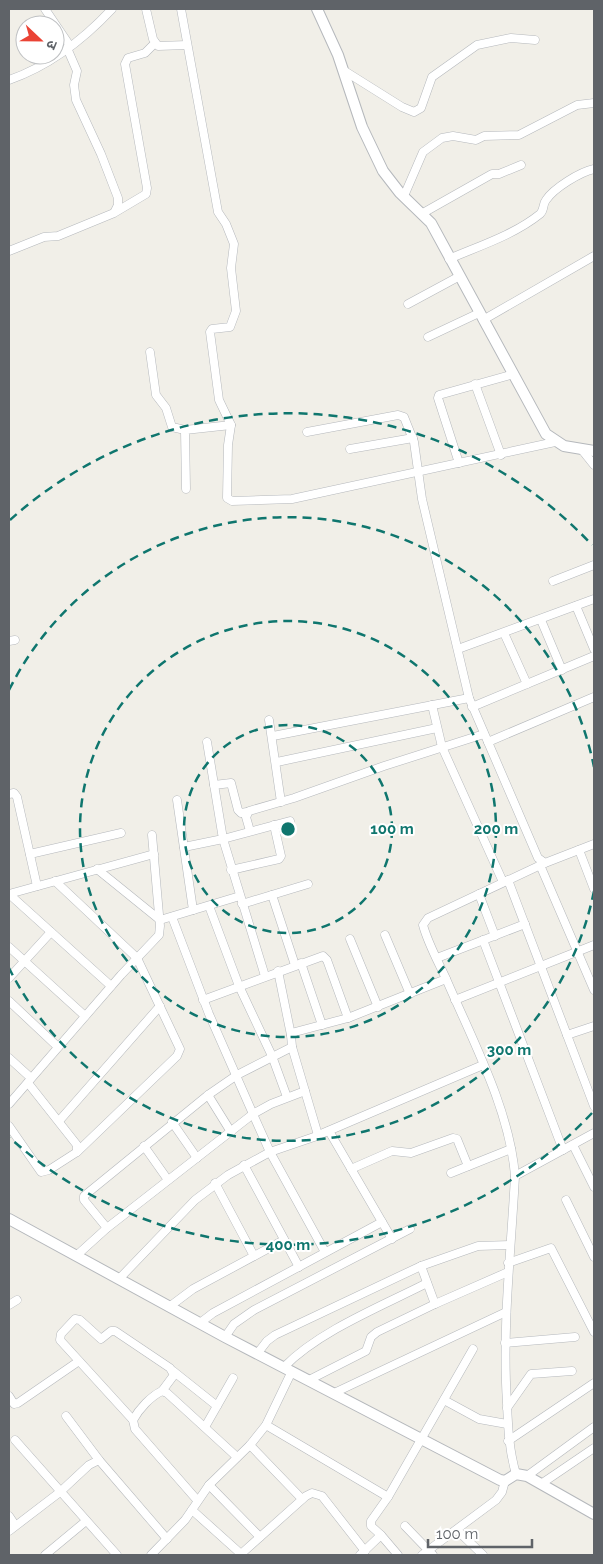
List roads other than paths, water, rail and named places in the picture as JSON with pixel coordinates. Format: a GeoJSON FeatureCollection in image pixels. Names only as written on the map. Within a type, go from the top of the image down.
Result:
{"type":"FeatureCollection","features":[{"type":"Feature","properties":{"kind":"street"},"geometry":{"type":"LineString","coordinates":[[45,9],[69,47],[77,71],[74,85],[76,100],[101,154],[118,200],[114,213]]}},
{"type":"Feature","properties":{"kind":"street"},"geometry":{"type":"LineString","coordinates":[[9,80],[38,68],[69,47],[112,9]]}},
{"type":"Feature","properties":{"kind":"street"},"geometry":{"type":"LineString","coordinates":[[146,9],[155,43],[162,47],[187,45]]}},
{"type":"Feature","properties":{"kind":"street"},"geometry":{"type":"LineString","coordinates":[[181,9],[218,209],[234,244],[231,263],[236,307],[234,321],[230,327],[212,329],[210,332],[219,400],[231,425],[227,498],[232,501],[292,499],[555,442]]}},
{"type":"Feature","properties":{"kind":"street"},"geometry":{"type":"LineString","coordinates":[[317,9],[333,41],[362,126],[376,157],[392,183],[423,213],[437,234],[458,277],[546,434],[555,442],[582,450],[594,451]]}},
{"type":"Feature","properties":{"kind":"street"},"geometry":{"type":"LineString","coordinates":[[343,70],[380,94],[414,112],[420,108],[432,77],[477,45],[511,38],[535,40]]}},
{"type":"Feature","properties":{"kind":"street"},"geometry":{"type":"LineString","coordinates":[[9,251],[44,237],[58,236],[114,213],[143,197],[147,190],[125,64],[128,58],[145,53],[155,43]]}},
{"type":"Feature","properties":{"kind":"street"},"geometry":{"type":"LineString","coordinates":[[404,196],[423,152],[442,138],[453,136],[476,140],[484,136],[519,135],[577,105],[594,103]]}},
{"type":"Feature","properties":{"kind":"street"},"geometry":{"type":"LineString","coordinates":[[423,213],[492,174],[499,174],[520,165]]}},
{"type":"Feature","properties":{"kind":"street"},"geometry":{"type":"LineString","coordinates":[[449,259],[525,224],[542,212],[545,200],[558,189],[577,176],[594,169]]}},
{"type":"Feature","properties":{"kind":"street"},"geometry":{"type":"LineString","coordinates":[[428,337],[481,317],[594,256]]}},
{"type":"Feature","properties":{"kind":"street"},"geometry":{"type":"LineString","coordinates":[[408,304],[458,277]]}},
{"type":"Feature","properties":{"kind":"street"},"geometry":{"type":"LineString","coordinates":[[150,352],[158,400],[166,408],[172,427],[184,430],[231,425]]}},
{"type":"Feature","properties":{"kind":"street"},"geometry":{"type":"LineString","coordinates":[[459,463],[438,397],[442,393],[514,374]]}},
{"type":"Feature","properties":{"kind":"street"},"geometry":{"type":"LineString","coordinates":[[475,384],[501,455]]}},
{"type":"Feature","properties":{"kind":"street"},"geometry":{"type":"LineString","coordinates":[[308,432],[398,414],[404,417],[412,438],[469,698],[538,858],[543,864],[577,952],[594,990]]}},
{"type":"Feature","properties":{"kind":"street"},"geometry":{"type":"LineString","coordinates":[[184,430],[186,490]]}},
{"type":"Feature","properties":{"kind":"street"},"geometry":{"type":"LineString","coordinates":[[350,449],[412,438]]}},
{"type":"Feature","properties":{"kind":"street"},"geometry":{"type":"LineString","coordinates":[[582,450],[594,465]]}},
{"type":"Feature","properties":{"kind":"street"},"geometry":{"type":"LineString","coordinates":[[553,581],[594,565]]}},
{"type":"Feature","properties":{"kind":"street"},"geometry":{"type":"LineString","coordinates":[[458,649],[542,620],[594,599]]}},
{"type":"Feature","properties":{"kind":"street"},"geometry":{"type":"LineString","coordinates":[[576,606],[594,649]]}},
{"type":"Feature","properties":{"kind":"street"},"geometry":{"type":"LineString","coordinates":[[542,620],[562,670]]}},
{"type":"Feature","properties":{"kind":"street"},"geometry":{"type":"LineString","coordinates":[[504,633],[527,684]]}},
{"type":"Feature","properties":{"kind":"street"},"geometry":{"type":"LineString","coordinates":[[472,707],[594,656]]}},
{"type":"Feature","properties":{"kind":"street"},"geometry":{"type":"LineString","coordinates":[[488,742],[594,697]]}},
{"type":"Feature","properties":{"kind":"street"},"geometry":{"type":"LineString","coordinates":[[273,736],[469,698]]}},
{"type":"Feature","properties":{"kind":"street"},"geometry":{"type":"LineString","coordinates":[[432,705],[442,747],[525,924],[594,1106]]}},
{"type":"Feature","properties":{"kind":"street"},"geometry":{"type":"LineString","coordinates":[[269,720],[282,802]]}},
{"type":"Feature","properties":{"kind":"street"},"geometry":{"type":"LineString","coordinates":[[277,762],[437,728]]}},
{"type":"Feature","properties":{"kind":"street"},"geometry":{"type":"LineString","coordinates":[[214,785],[231,783],[238,810],[241,813],[247,812],[484,734]]}},
{"type":"Feature","properties":{"kind":"street"},"geometry":{"type":"LineString","coordinates":[[207,742],[223,839],[266,976]]}},
{"type":"Feature","properties":{"kind":"street"},"geometry":{"type":"LineString","coordinates":[[9,794],[14,793],[17,797],[37,886]]}},
{"type":"Feature","properties":{"kind":"street"},"geometry":{"type":"LineString","coordinates":[[177,800],[193,910]]}},
{"type":"Feature","properties":{"kind":"street"},"geometry":{"type":"LineString","coordinates":[[247,812],[246,817],[250,831]]}},
{"type":"Feature","properties":{"kind":"street"},"geometry":{"type":"LineString","coordinates":[[184,847],[223,839],[290,821]]}},
{"type":"Feature","properties":{"kind":"street"},"geometry":{"type":"LineString","coordinates":[[232,870],[280,859],[281,856],[274,825]]}},
{"type":"Feature","properties":{"kind":"street"},"geometry":{"type":"LineString","coordinates":[[30,854],[120,834]]}},
{"type":"Feature","properties":{"kind":"street"},"geometry":{"type":"LineString","coordinates":[[9,1104],[111,986],[159,936],[160,920],[152,835]]}},
{"type":"Feature","properties":{"kind":"street"},"geometry":{"type":"LineString","coordinates":[[516,1474],[508,1441],[505,1343],[508,1264],[515,1176],[511,1149],[483,1065],[425,930],[425,921],[505,881],[594,844]]}},
{"type":"Feature","properties":{"kind":"street"},"geometry":{"type":"LineString","coordinates":[[579,850],[594,889]]}},
{"type":"Feature","properties":{"kind":"street"},"geometry":{"type":"LineString","coordinates":[[111,986],[9,894],[154,854]]}},
{"type":"Feature","properties":{"kind":"street"},"geometry":{"type":"LineString","coordinates":[[97,869],[160,920]]}},
{"type":"Feature","properties":{"kind":"street"},"geometry":{"type":"LineString","coordinates":[[9,1126],[41,1172],[49,1170],[77,1152],[179,1053],[179,1045],[137,958],[55,881]]}},
{"type":"Feature","properties":{"kind":"street"},"geometry":{"type":"LineString","coordinates":[[160,920],[209,906],[272,895],[308,884]]}},
{"type":"Feature","properties":{"kind":"street"},"geometry":{"type":"LineString","coordinates":[[480,894],[495,936]]}},
{"type":"Feature","properties":{"kind":"street"},"geometry":{"type":"LineString","coordinates":[[272,895],[322,1025]]}},
{"type":"Feature","properties":{"kind":"street"},"geometry":{"type":"LineString","coordinates":[[209,906],[239,986],[272,1056],[287,1097]]}},
{"type":"Feature","properties":{"kind":"street"},"geometry":{"type":"LineString","coordinates":[[172,917],[203,1000],[270,1152],[325,1252]]}},
{"type":"Feature","properties":{"kind":"street"},"geometry":{"type":"LineString","coordinates":[[437,958],[525,924]]}},
{"type":"Feature","properties":{"kind":"street"},"geometry":{"type":"LineString","coordinates":[[9,978],[51,932]]}},
{"type":"Feature","properties":{"kind":"street"},"geometry":{"type":"LineString","coordinates":[[385,935],[410,994]]}},
{"type":"Feature","properties":{"kind":"street"},"geometry":{"type":"LineString","coordinates":[[350,939],[378,1007]]}},
{"type":"Feature","properties":{"kind":"street"},"geometry":{"type":"LineString","coordinates":[[483,940],[563,1150]]}},
{"type":"Feature","properties":{"kind":"street"},"geometry":{"type":"LineString","coordinates":[[455,1000],[594,945]]}},
{"type":"Feature","properties":{"kind":"street"},"geometry":{"type":"LineString","coordinates":[[9,947],[85,1016]]}},
{"type":"Feature","properties":{"kind":"street"},"geometry":{"type":"LineString","coordinates":[[203,1000],[319,956],[325,958],[348,1018]]}},
{"type":"Feature","properties":{"kind":"street"},"geometry":{"type":"LineString","coordinates":[[585,970],[594,968]]}},
{"type":"Feature","properties":{"kind":"street"},"geometry":{"type":"LineString","coordinates":[[278,971],[292,1047],[318,1136]]}},
{"type":"Feature","properties":{"kind":"street"},"geometry":{"type":"LineString","coordinates":[[291,1035],[348,1018],[446,979]]}},
{"type":"Feature","properties":{"kind":"street"},"geometry":{"type":"LineString","coordinates":[[9,1001],[58,1047]]}},
{"type":"Feature","properties":{"kind":"street"},"geometry":{"type":"LineString","coordinates":[[58,1121],[160,1006]]}},
{"type":"Feature","properties":{"kind":"street"},"geometry":{"type":"LineString","coordinates":[[567,1035],[594,1026]]}},
{"type":"Feature","properties":{"kind":"street"},"geometry":{"type":"LineString","coordinates":[[107,1228],[84,1200],[84,1196],[172,1122],[208,1095],[237,1075],[292,1047]]}},
{"type":"Feature","properties":{"kind":"street"},"geometry":{"type":"LineString","coordinates":[[9,1058],[30,1080],[58,1121],[77,1144],[77,1152]]}},
{"type":"Feature","properties":{"kind":"street"},"geometry":{"type":"LineString","coordinates":[[119,1279],[178,1217],[215,1184],[244,1166],[270,1152],[318,1136],[483,1065]]}},
{"type":"Feature","properties":{"kind":"street"},"geometry":{"type":"LineString","coordinates":[[76,1256],[107,1228],[253,1114],[287,1097],[305,1091]]}},
{"type":"Feature","properties":{"kind":"street"},"geometry":{"type":"LineString","coordinates":[[208,1095],[230,1132]]}},
{"type":"Feature","properties":{"kind":"street"},"geometry":{"type":"LineString","coordinates":[[172,1122],[197,1158]]}},
{"type":"Feature","properties":{"kind":"street"},"geometry":{"type":"LineString","coordinates":[[329,1131],[392,1239]]}},
{"type":"Feature","properties":{"kind":"street"},"geometry":{"type":"LineString","coordinates":[[515,1176],[594,1133]]}},
{"type":"Feature","properties":{"kind":"street"},"geometry":{"type":"LineString","coordinates":[[351,1170],[392,1151],[411,1153],[453,1138],[457,1139],[468,1166]]}},
{"type":"Feature","properties":{"kind":"street"},"geometry":{"type":"LineString","coordinates":[[573,1145],[594,1187]]}},
{"type":"Feature","properties":{"kind":"street"},"geometry":{"type":"LineString","coordinates":[[144,1146],[168,1180]]}},
{"type":"Feature","properties":{"kind":"street"},"geometry":{"type":"LineString","coordinates":[[451,1173],[511,1149]]}},
{"type":"Feature","properties":{"kind":"street"},"geometry":{"type":"LineString","coordinates":[[244,1166],[299,1266]]}},
{"type":"Feature","properties":{"kind":"street"},"geometry":{"type":"LineString","coordinates":[[215,1184],[254,1256]]}},
{"type":"Feature","properties":{"kind":"street"},"geometry":{"type":"LineString","coordinates":[[566,1200],[594,1257]]}},
{"type":"Feature","properties":{"kind":"street"},"geometry":{"type":"LineString","coordinates":[[9,1219],[225,1337],[505,1481]]}},
{"type":"Feature","properties":{"kind":"street"},"geometry":{"type":"LineString","coordinates":[[200,1323],[213,1313],[382,1222]]}},
{"type":"Feature","properties":{"kind":"street"},"geometry":{"type":"LineString","coordinates":[[225,1337],[234,1324],[254,1310],[410,1229]]}},
{"type":"Feature","properties":{"kind":"street"},"geometry":{"type":"LineString","coordinates":[[169,1307],[193,1289],[284,1240]]}},
{"type":"Feature","properties":{"kind":"street"},"geometry":{"type":"LineString","coordinates":[[258,1354],[267,1341],[276,1335],[421,1266],[478,1246],[510,1245]]}},
{"type":"Feature","properties":{"kind":"street"},"geometry":{"type":"LineString","coordinates":[[508,1264],[551,1248],[594,1332]]}},
{"type":"Feature","properties":{"kind":"street"},"geometry":{"type":"LineString","coordinates":[[421,1266],[435,1304]]}},
{"type":"Feature","properties":{"kind":"street"},"geometry":{"type":"LineString","coordinates":[[309,1380],[366,1351],[371,1337],[377,1332],[508,1272]]}},
{"type":"Feature","properties":{"kind":"street"},"geometry":{"type":"LineString","coordinates":[[151,1555],[167,1540],[192,1510],[209,1485],[250,1445],[266,1425],[288,1369],[320,1338],[427,1283]]}},
{"type":"Feature","properties":{"kind":"street"},"geometry":{"type":"LineString","coordinates":[[9,1305],[17,1300]]}},
{"type":"Feature","properties":{"kind":"street"},"geometry":{"type":"LineString","coordinates":[[334,1393],[506,1312]]}},
{"type":"Feature","properties":{"kind":"street"},"geometry":{"type":"LineString","coordinates":[[197,1500],[135,1429],[133,1420],[60,1338],[77,1319],[101,1340],[112,1331],[115,1331],[173,1371],[217,1406]]}},
{"type":"Feature","properties":{"kind":"street"},"geometry":{"type":"LineString","coordinates":[[505,1343],[575,1337]]}},
{"type":"Feature","properties":{"kind":"street"},"geometry":{"type":"LineString","coordinates":[[398,1555],[371,1526],[371,1521],[388,1497],[473,1348]]}},
{"type":"Feature","properties":{"kind":"street"},"geometry":{"type":"LineString","coordinates":[[9,1396],[14,1404],[18,1403],[79,1361]]}},
{"type":"Feature","properties":{"kind":"street"},"geometry":{"type":"LineString","coordinates":[[133,1420],[136,1414],[172,1380],[173,1371]]}},
{"type":"Feature","properties":{"kind":"street"},"geometry":{"type":"LineString","coordinates":[[507,1409],[531,1374],[572,1371]]}},
{"type":"Feature","properties":{"kind":"street"},"geometry":{"type":"LineString","coordinates":[[205,1427],[233,1378]]}},
{"type":"Feature","properties":{"kind":"street"},"geometry":{"type":"LineString","coordinates":[[508,1441],[594,1382]]}},
{"type":"Feature","properties":{"kind":"street"},"geometry":{"type":"LineString","coordinates":[[162,1391],[205,1427],[237,1458]]}},
{"type":"Feature","properties":{"kind":"street"},"geometry":{"type":"LineString","coordinates":[[444,1400],[479,1419],[507,1424]]}},
{"type":"Feature","properties":{"kind":"street"},"geometry":{"type":"LineString","coordinates":[[66,1416],[99,1460],[167,1540]]}},
{"type":"Feature","properties":{"kind":"street"},"geometry":{"type":"LineString","coordinates":[[266,1425],[388,1497]]}},
{"type":"Feature","properties":{"kind":"street"},"geometry":{"type":"LineString","coordinates":[[527,1476],[594,1427]]}},
{"type":"Feature","properties":{"kind":"street"},"geometry":{"type":"LineString","coordinates":[[15,1440],[117,1555]]}},
{"type":"Feature","properties":{"kind":"street"},"geometry":{"type":"LineString","coordinates":[[250,1445],[302,1500]]}},
{"type":"Feature","properties":{"kind":"street"},"geometry":{"type":"LineString","coordinates":[[541,1484],[594,1448]]}},
{"type":"Feature","properties":{"kind":"street"},"geometry":{"type":"LineString","coordinates":[[9,1531],[60,1492],[89,1465],[99,1460]]}},
{"type":"Feature","properties":{"kind":"street"},"geometry":{"type":"LineString","coordinates":[[405,1526],[428,1554],[496,1500],[502,1492],[505,1481],[516,1474],[527,1476],[594,1514]]}},
{"type":"Feature","properties":{"kind":"street"},"geometry":{"type":"LineString","coordinates":[[209,1485],[260,1537]]}},
{"type":"Feature","properties":{"kind":"street"},"geometry":{"type":"LineString","coordinates":[[192,1510],[240,1555],[312,1493],[322,1496],[362,1553],[381,1535]]}},
{"type":"Feature","properties":{"kind":"street"},"geometry":{"type":"LineString","coordinates":[[9,1516],[16,1525]]}},
{"type":"Feature","properties":{"kind":"street"},"geometry":{"type":"LineString","coordinates":[[45,1555],[86,1521]]}},
{"type":"Feature","properties":{"kind":"street"},"geometry":{"type":"LineString","coordinates":[[457,1530],[483,1555]]}}]}
